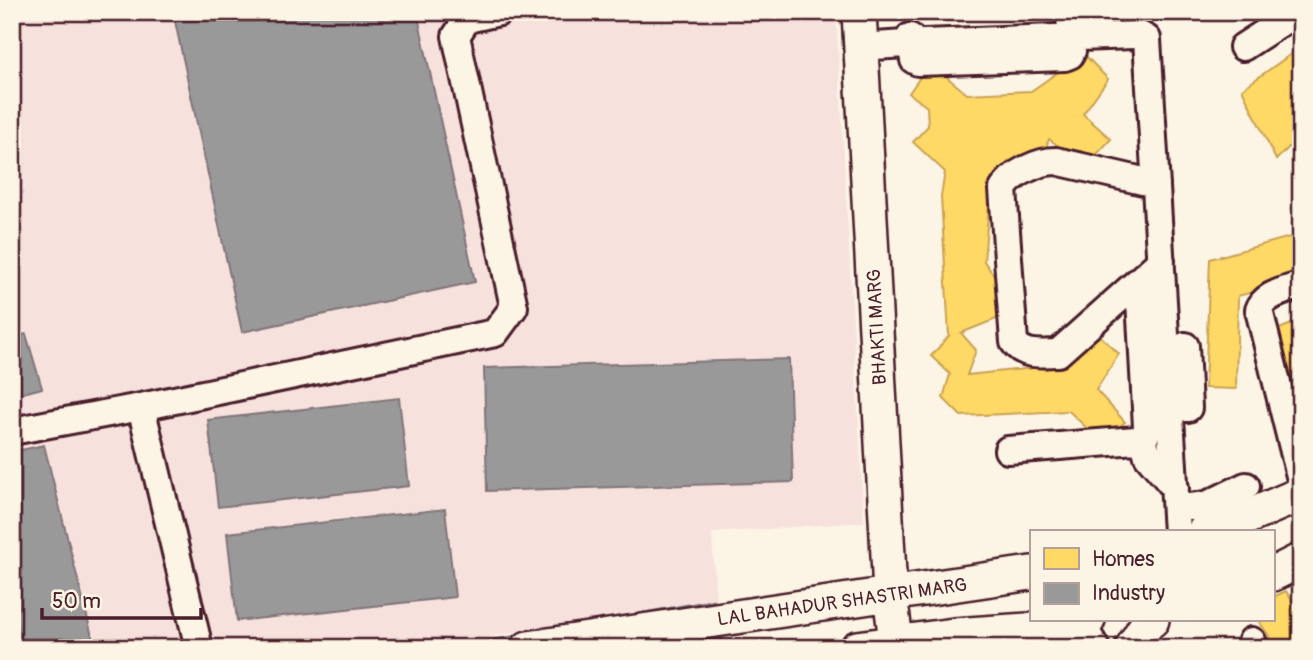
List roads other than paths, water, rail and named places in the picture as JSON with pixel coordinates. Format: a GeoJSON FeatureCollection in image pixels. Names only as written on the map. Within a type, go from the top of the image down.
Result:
{"type":"FeatureCollection","features":[{"type":"Feature","properties":{"kind":"main road","name":"BHAKTI MARG"},"geometry":{"type":"LineString","coordinates":[[859,12],[890,593],[896,642]]}},
{"type":"Feature","properties":{"kind":"main road"},"geometry":{"type":"LineString","coordinates":[[1191,515],[1236,522],[1301,494]]}},
{"type":"Feature","properties":{"kind":"main road"},"geometry":{"type":"LineString","coordinates":[[887,526],[906,570],[932,587]]}},
{"type":"Feature","properties":{"kind":"main road"},"geometry":{"type":"LineString","coordinates":[[831,602],[849,591],[867,574],[887,526]]}},
{"type":"Feature","properties":{"kind":"main road"},"geometry":{"type":"LineString","coordinates":[[1274,574],[1301,560]]}},
{"type":"Feature","properties":{"kind":"main road","name":"LAL BAHADUR SHASTRI MARG"},"geometry":{"type":"LineString","coordinates":[[528,648],[1030,573]]}},
{"type":"Feature","properties":{"kind":"main road"},"geometry":{"type":"LineString","coordinates":[[1132,648],[1150,622]]}},
{"type":"Feature","properties":{"kind":"main road"},"geometry":{"type":"LineString","coordinates":[[857,648],[954,635],[1045,632],[1086,627]]}},
{"type":"Feature","properties":{"kind":"main road"},"geometry":{"type":"LineString","coordinates":[[954,635],[992,648]]}},
{"type":"Feature","properties":{"kind":"street"},"geometry":{"type":"LineString","coordinates":[[12,431],[141,407],[495,333],[514,307],[456,36],[467,19],[499,12]]}},
{"type":"Feature","properties":{"kind":"street"},"geometry":{"type":"LineString","coordinates":[[1243,47],[1297,12]]}},
{"type":"Feature","properties":{"kind":"street"},"geometry":{"type":"LineString","coordinates":[[860,54],[1070,25],[1140,35],[1147,39],[1161,261],[1191,515]]}},
{"type":"Feature","properties":{"kind":"street"},"geometry":{"type":"LineString","coordinates":[[1156,184],[1056,161],[1043,161],[1007,182],[1003,189],[1014,342],[1018,349],[1027,353],[1058,354],[1161,261]]}},
{"type":"Feature","properties":{"kind":"street"},"geometry":{"type":"LineString","coordinates":[[1007,450],[1136,440],[1144,437],[1147,427],[1139,281]]}},
{"type":"Feature","properties":{"kind":"street"},"geometry":{"type":"LineString","coordinates":[[1301,285],[1268,297],[1261,302],[1259,310],[1301,480]]}},
{"type":"Feature","properties":{"kind":"street"},"geometry":{"type":"LineString","coordinates":[[1185,346],[1191,515]]}},
{"type":"Feature","properties":{"kind":"street"},"geometry":{"type":"LineString","coordinates":[[141,407],[199,648]]}},
{"type":"Feature","properties":{"kind":"street"},"geometry":{"type":"LineString","coordinates":[[1145,446],[1148,456],[1191,515]]}},
{"type":"Feature","properties":{"kind":"street"},"geometry":{"type":"LineString","coordinates":[[1179,530],[1191,515],[1246,486]]}}]}
